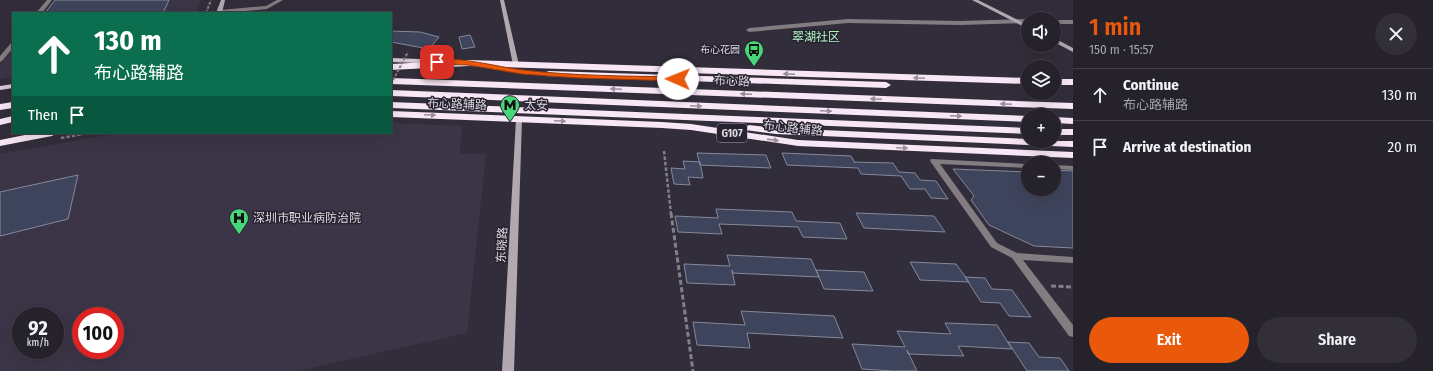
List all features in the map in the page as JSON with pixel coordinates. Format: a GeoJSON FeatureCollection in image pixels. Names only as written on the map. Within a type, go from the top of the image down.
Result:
{"type":"FeatureCollection","features":[{"type":"Feature","properties":{"kind":"highway"},"geometry":{"type":"LineString","coordinates":[[468,63],[522,72],[578,76],[1021,89]]}},
{"type":"Feature","properties":{"kind":"highway"},"geometry":{"type":"LineString","coordinates":[[392,67],[468,63],[1021,81]]}},
{"type":"Feature","properties":{"kind":"highway","name":"布心路"},"geometry":{"type":"LineString","coordinates":[[392,82],[1073,106]]}},
{"type":"Feature","properties":{"kind":"highway"},"geometry":{"type":"LineString","coordinates":[[1061,82],[1073,82]]}},
{"type":"Feature","properties":{"kind":"highway"},"geometry":{"type":"LineString","coordinates":[[1061,90],[1073,91]]}},
{"type":"Feature","properties":{"kind":"highway"},"geometry":{"type":"LineString","coordinates":[[392,93],[1021,119]]}},
{"type":"Feature","properties":{"kind":"highway"},"geometry":{"type":"LineString","coordinates":[[0,107],[12,105]]}},
{"type":"Feature","properties":{"kind":"highway"},"geometry":{"type":"LineString","coordinates":[[392,105],[649,114],[1021,131]]}},
{"type":"Feature","properties":{"kind":"highway","name":"布心路辅路"},"geometry":{"type":"LineString","coordinates":[[392,114],[684,127],[798,143],[1073,155]]}},
{"type":"Feature","properties":{"kind":"highway"},"geometry":{"type":"LineString","coordinates":[[649,114],[776,131],[1073,144]]}},
{"type":"Feature","properties":{"kind":"highway"},"geometry":{"type":"LineString","coordinates":[[0,122],[12,120]]}},
{"type":"Feature","properties":{"kind":"highway"},"geometry":{"type":"LineString","coordinates":[[1061,120],[1073,121]]}},
{"type":"Feature","properties":{"kind":"highway"},"geometry":{"type":"LineString","coordinates":[[0,128],[12,126]]}},
{"type":"Feature","properties":{"kind":"highway"},"geometry":{"type":"LineString","coordinates":[[1061,132],[1073,132]]}},
{"type":"Feature","properties":{"kind":"highway"},"geometry":{"type":"LineString","coordinates":[[0,143],[47,134]]}},
{"type":"Feature","properties":{"kind":"main road"},"geometry":{"type":"LineString","coordinates":[[392,60],[468,63]]}},
{"type":"Feature","properties":{"kind":"main road"},"geometry":{"type":"LineString","coordinates":[[0,88],[12,86]]}},
{"type":"Feature","properties":{"kind":"street"},"geometry":{"type":"LineString","coordinates":[[40,12],[50,0]]}},
{"type":"Feature","properties":{"kind":"street"},"geometry":{"type":"LineString","coordinates":[[223,0],[219,12],[266,6],[281,0]]}},
{"type":"Feature","properties":{"kind":"street"},"geometry":{"type":"LineString","coordinates":[[266,6],[268,0]]}},
{"type":"Feature","properties":{"kind":"street"},"geometry":{"type":"LineString","coordinates":[[502,0],[516,65]]}},
{"type":"Feature","properties":{"kind":"street"},"geometry":{"type":"LineString","coordinates":[[974,0],[1021,24]]}},
{"type":"Feature","properties":{"kind":"street"},"geometry":{"type":"LineString","coordinates":[[749,30],[848,21],[960,23],[1021,21]]}},
{"type":"Feature","properties":{"kind":"street"},"geometry":{"type":"LineString","coordinates":[[1061,22],[1073,22]]}},
{"type":"Feature","properties":{"kind":"street"},"geometry":{"type":"LineString","coordinates":[[1061,44],[1073,50]]}},
{"type":"Feature","properties":{"kind":"street"},"geometry":{"type":"LineString","coordinates":[[0,60],[12,45]]}},
{"type":"Feature","properties":{"kind":"street","name":"东晓路"},"geometry":{"type":"LineString","coordinates":[[508,371],[519,119]]}},
{"type":"Feature","properties":{"kind":"street"},"geometry":{"type":"LineString","coordinates":[[1021,166],[934,162],[994,245],[1015,256],[1073,260]]}},
{"type":"Feature","properties":{"kind":"street"},"geometry":{"type":"LineString","coordinates":[[1061,167],[1073,168]]}},
{"type":"Feature","properties":{"kind":"street"},"geometry":{"type":"LineString","coordinates":[[1015,256],[1073,333]]}},
{"type":"Feature","properties":{"kind":"path"},"geometry":{"type":"LineString","coordinates":[[206,12],[211,0]]}},
{"type":"Feature","properties":{"kind":"path"},"geometry":{"type":"LineString","coordinates":[[392,80],[408,52]]}},
{"type":"Feature","properties":{"kind":"path"},"geometry":{"type":"LineString","coordinates":[[664,151],[668,199],[693,371]]}},
{"type":"Feature","properties":{"kind":"path"},"geometry":{"type":"LineString","coordinates":[[1037,285],[1073,288]]}},
{"type":"Feature","properties":{"kind":"shaded area"},"geometry":{"type":"Polygon","coordinates":[[[54,0],[201,0],[197,12],[44,12],[54,0]]]}},
{"type":"Feature","properties":{"kind":"shaded area"},"geometry":{"type":"Polygon","coordinates":[[[12,50],[12,77],[0,79],[0,65],[12,50]]]}},
{"type":"Feature","properties":{"kind":"shaded area","name":"深圳市职业病防治院"},"geometry":{"type":"Polygon","coordinates":[[[392,123],[462,126],[460,154],[486,154],[467,333],[297,371],[0,371],[0,154],[113,134],[392,134],[392,123]]]}},
{"type":"Feature","properties":{"kind":"building"},"geometry":{"type":"Polygon","coordinates":[[[55,0],[169,0],[163,12],[46,12],[55,0]]]}},
{"type":"Feature","properties":{"kind":"building"},"geometry":{"type":"Polygon","coordinates":[[[392,31],[420,32],[439,37],[429,49],[392,42],[392,31]]]}},
{"type":"Feature","properties":{"kind":"building"},"geometry":{"type":"Polygon","coordinates":[[[470,35],[475,47],[462,49],[459,37],[470,35]]]}},
{"type":"Feature","properties":{"kind":"building"},"geometry":{"type":"Polygon","coordinates":[[[697,153],[766,155],[771,168],[700,165],[697,153]]]}},
{"type":"Feature","properties":{"kind":"building"},"geometry":{"type":"Polygon","coordinates":[[[782,153],[851,156],[854,162],[893,163],[899,172],[915,173],[920,180],[936,181],[948,199],[931,198],[925,189],[910,189],[901,176],[861,174],[858,168],[787,165],[782,153]]]}},
{"type":"Feature","properties":{"kind":"building"},"geometry":{"type":"Polygon","coordinates":[[[683,161],[700,162],[703,178],[688,177],[690,185],[674,184],[671,168],[685,169],[683,161]]]}},
{"type":"Feature","properties":{"kind":"building"},"geometry":{"type":"Polygon","coordinates":[[[953,169],[1021,172],[1021,196],[1061,196],[1061,170],[1073,171],[1073,248],[1034,246],[989,225],[971,200],[974,196],[953,169]]]}},
{"type":"Feature","properties":{"kind":"building"},"geometry":{"type":"Polygon","coordinates":[[[78,175],[68,219],[0,236],[0,192],[78,175]]]}},
{"type":"Feature","properties":{"kind":"building"},"geometry":{"type":"Polygon","coordinates":[[[716,209],[792,212],[796,221],[840,223],[847,239],[803,237],[798,227],[719,224],[722,234],[678,232],[675,216],[718,218],[716,209]]]}},
{"type":"Feature","properties":{"kind":"building"},"geometry":{"type":"Polygon","coordinates":[[[856,213],[934,216],[945,232],[864,228],[856,213]]]}},
{"type":"Feature","properties":{"kind":"building"},"geometry":{"type":"Polygon","coordinates":[[[727,255],[811,259],[819,277],[733,273],[735,285],[687,283],[684,264],[730,266],[727,255]]]}},
{"type":"Feature","properties":{"kind":"building"},"geometry":{"type":"Polygon","coordinates":[[[910,262],[956,264],[969,282],[920,280],[910,262]]]}},
{"type":"Feature","properties":{"kind":"building"},"geometry":{"type":"Polygon","coordinates":[[[816,270],[864,272],[873,291],[824,289],[816,270]]]}},
{"type":"Feature","properties":{"kind":"building"},"geometry":{"type":"Polygon","coordinates":[[[965,277],[985,278],[992,289],[1012,290],[1031,317],[1009,316],[1000,303],[981,302],[965,277]]]}},
{"type":"Feature","properties":{"kind":"building"},"geometry":{"type":"Polygon","coordinates":[[[741,311],[834,316],[843,338],[747,333],[750,348],[697,345],[693,322],[745,325],[741,311]]]}},
{"type":"Feature","properties":{"kind":"building"},"geometry":{"type":"Polygon","coordinates":[[[945,323],[997,325],[1012,349],[958,346],[964,356],[909,354],[917,371],[862,369],[852,344],[905,347],[897,331],[951,334],[945,323]]]}},
{"type":"Feature","properties":{"kind":"building"},"geometry":{"type":"Polygon","coordinates":[[[1008,342],[1029,343],[1039,357],[1060,358],[1069,371],[1027,371],[1008,342]]]}},
{"type":"Feature","properties":{"kind":"place","name":"布心花园"},"geometry":{"type":"Point","coordinates":[754,67]}},
{"type":"Feature","properties":{"kind":"place","name":"太安"},"geometry":{"type":"Point","coordinates":[510,122]}},
{"type":"Feature","properties":{"kind":"place","name":"深圳市职业病防治院"},"geometry":{"type":"Point","coordinates":[239,235]}},
{"type":"Feature","properties":{"kind":"district","name":"翠湖社区"},"geometry":{"type":"Point","coordinates":[816,37]}},
{"type":"Feature","properties":{"kind":"route"},"geometry":{"type":"LineString","coordinates":[[437,62],[468,63],[522,72],[578,76],[678,79]]}}]}
